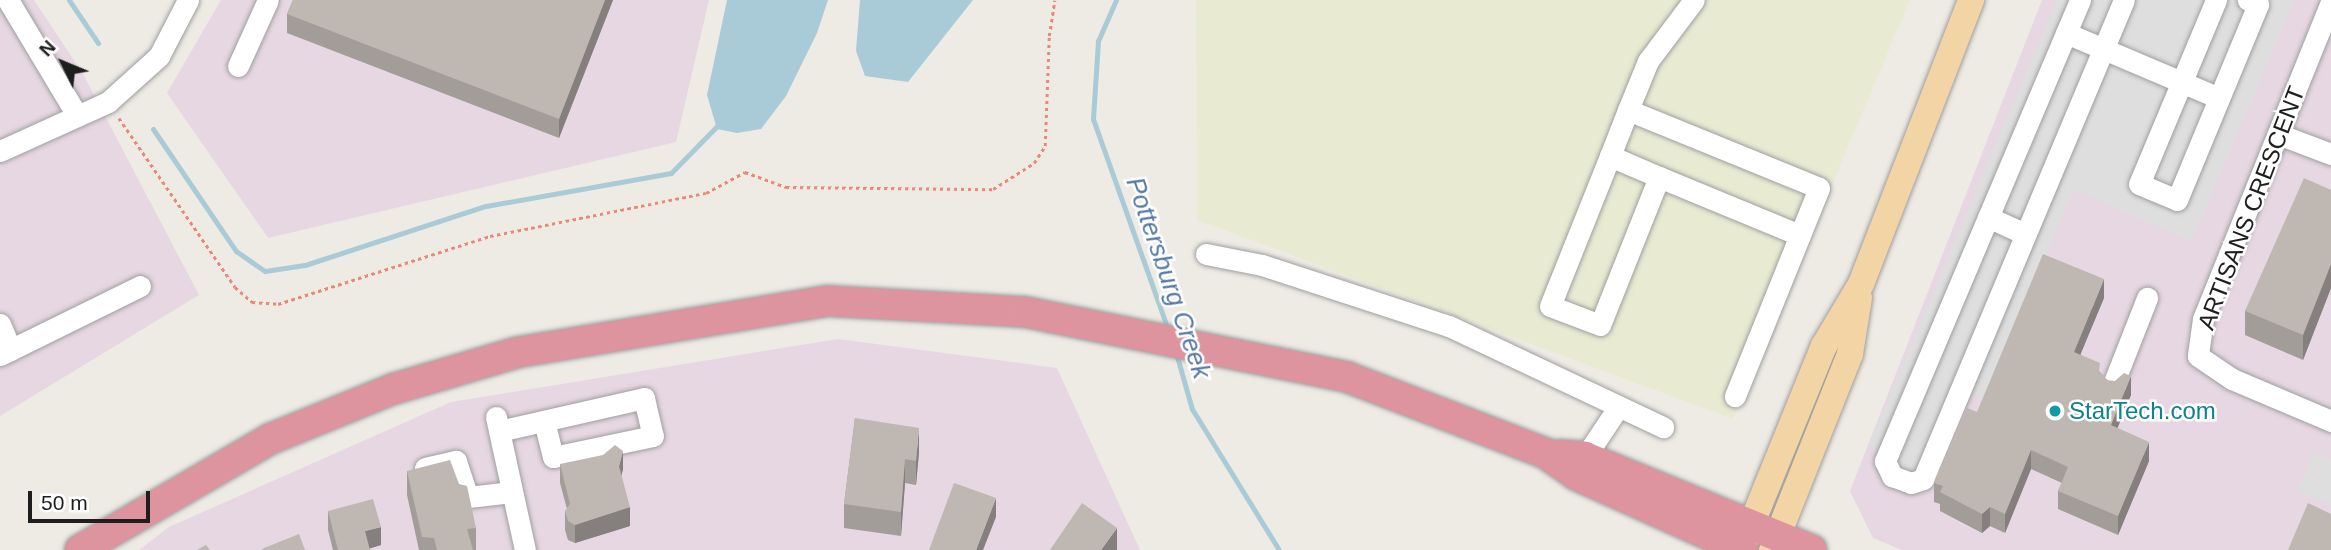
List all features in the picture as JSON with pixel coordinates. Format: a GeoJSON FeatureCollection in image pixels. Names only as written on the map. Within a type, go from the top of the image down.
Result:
{"type":"FeatureCollection","features":[{"type":"Feature","properties":{"kind":"highway"},"geometry":{"type":"LineString","coordinates":[[80,550],[270,439],[393,389],[519,352],[828,301],[1025,312],[1212,346],[1347,377],[1545,453],[1576,475],[1744,543],[1776,543],[1812,550]]}},
{"type":"Feature","properties":{"kind":"highway"},"geometry":{"type":"LineString","coordinates":[[1545,453],[1585,457],[1744,543]]}},
{"type":"Feature","properties":{"kind":"main road"},"geometry":{"type":"LineString","coordinates":[[1744,543],[1824,346],[1861,284],[1971,0]]}},
{"type":"Feature","properties":{"kind":"main road"},"geometry":{"type":"LineString","coordinates":[[1776,543],[1850,354],[1861,284]]}},
{"type":"Feature","properties":{"kind":"street"},"geometry":{"type":"LineString","coordinates":[[8,0],[75,112]]}},
{"type":"Feature","properties":{"kind":"street"},"geometry":{"type":"LineString","coordinates":[[0,151],[107,102],[159,56],[187,0]]}},
{"type":"Feature","properties":{"kind":"street"},"geometry":{"type":"LineString","coordinates":[[239,66],[268,0]]}},
{"type":"Feature","properties":{"kind":"street"},"geometry":{"type":"LineString","coordinates":[[1659,177],[1600,324],[1550,306],[1648,61],[1694,0]]}},
{"type":"Feature","properties":{"kind":"street"},"geometry":{"type":"LineString","coordinates":[[2080,0],[1885,461],[1892,476],[1911,484],[1923,479],[2124,0]]}},
{"type":"Feature","properties":{"kind":"street"},"geometry":{"type":"LineString","coordinates":[[2216,0],[2139,184],[2177,200],[2258,4],[2248,0]]}},
{"type":"Feature","properties":{"kind":"street","name":"ARTISANS CRESCENT"},"geometry":{"type":"LineString","coordinates":[[2331,2],[2203,319],[2198,356],[2232,379],[2331,421]]}},
{"type":"Feature","properties":{"kind":"street"},"geometry":{"type":"LineString","coordinates":[[2066,33],[2219,98]]}},
{"type":"Feature","properties":{"kind":"street"},"geometry":{"type":"LineString","coordinates":[[1628,110],[1819,188],[1735,396]]}},
{"type":"Feature","properties":{"kind":"street"},"geometry":{"type":"LineString","coordinates":[[2278,134],[2331,154]]}},
{"type":"Feature","properties":{"kind":"street"},"geometry":{"type":"LineString","coordinates":[[1610,156],[1800,235]]}},
{"type":"Feature","properties":{"kind":"street"},"geometry":{"type":"LineString","coordinates":[[1989,217],[2025,234]]}},
{"type":"Feature","properties":{"kind":"street"},"geometry":{"type":"LineString","coordinates":[[1206,254],[1262,265],[1449,326],[1616,409],[1663,427]]}},
{"type":"Feature","properties":{"kind":"street"},"geometry":{"type":"LineString","coordinates":[[0,324],[6,353],[139,286]]}},
{"type":"Feature","properties":{"kind":"street"},"geometry":{"type":"LineString","coordinates":[[2112,387],[2147,298]]}},
{"type":"Feature","properties":{"kind":"street"},"geometry":{"type":"LineString","coordinates":[[525,550],[497,424],[544,421],[644,398],[653,436],[553,457],[544,421]]}},
{"type":"Feature","properties":{"kind":"street"},"geometry":{"type":"LineString","coordinates":[[1585,457],[1616,409]]}},
{"type":"Feature","properties":{"kind":"street"},"geometry":{"type":"LineString","coordinates":[[414,471],[456,461],[468,497],[512,492]]}},
{"type":"Feature","properties":{"kind":"path"},"geometry":{"type":"LineString","coordinates":[[107,102],[235,287],[252,302],[278,304],[491,236],[706,193],[745,172],[786,187],[993,189],[1034,163],[1045,146],[1049,36],[1055,0]]}},
{"type":"Feature","properties":{"kind":"shaded area"},"geometry":{"type":"Polygon","coordinates":[[[0,0],[34,0],[83,74],[199,295],[0,416],[0,0]]]}},
{"type":"Feature","properties":{"kind":"shaded area"},"geometry":{"type":"Polygon","coordinates":[[[221,0],[709,0],[676,142],[268,238],[167,93],[221,0]]]}},
{"type":"Feature","properties":{"kind":"shaded area"},"geometry":{"type":"Polygon","coordinates":[[[2042,0],[2331,0],[2331,550],[1902,550],[1873,538],[1850,491],[2042,0]]]}},
{"type":"Feature","properties":{"kind":"shaded area"},"geometry":{"type":"Polygon","coordinates":[[[2057,0],[2294,0],[2191,241],[2074,190],[1983,399],[1977,395],[1967,402],[1926,488],[1918,493],[1896,491],[1880,473],[1880,451],[1869,445],[2057,0]]]}},
{"type":"Feature","properties":{"kind":"shaded area"},"geometry":{"type":"Polygon","coordinates":[[[838,339],[1057,368],[1140,550],[139,550],[169,527],[451,402],[838,339]]]}},
{"type":"Feature","properties":{"kind":"shaded area"},"geometry":{"type":"Polygon","coordinates":[[[2313,453],[2331,460],[2331,505],[2298,490],[2313,453]]]}},
{"type":"Feature","properties":{"kind":"green space"},"geometry":{"type":"Polygon","coordinates":[[[1196,0],[1910,0],[1733,419],[1197,220],[1196,0]]]}},
{"type":"Feature","properties":{"kind":"water"},"geometry":{"type":"Polygon","coordinates":[[[727,0],[828,0],[817,33],[786,96],[761,129],[737,133],[717,129],[707,95],[727,0]]]}},
{"type":"Feature","properties":{"kind":"water"},"geometry":{"type":"Polygon","coordinates":[[[860,0],[973,0],[908,82],[865,76],[856,51],[860,0]]]}},
{"type":"Feature","properties":{"kind":"building"},"geometry":{"type":"Polygon","coordinates":[[[293,0],[605,0],[559,119],[287,14],[293,0]]]}},
{"type":"Feature","properties":{"kind":"building"},"geometry":{"type":"Polygon","coordinates":[[[2304,178],[2331,190],[2331,264],[2303,335],[2245,311],[2304,178]]]}},
{"type":"Feature","properties":{"kind":"building","name":"StarTech.com"},"geometry":{"type":"Polygon","coordinates":[[[2043,254],[2104,279],[2074,352],[2100,363],[2099,371],[2107,380],[2115,381],[2124,373],[2131,376],[2111,425],[2149,442],[2118,516],[2058,491],[2068,467],[2031,450],[2005,514],[1990,507],[1982,514],[1940,492],[1943,486],[1934,483],[1967,408],[1977,412],[2043,254]]]}},
{"type":"Feature","properties":{"kind":"building"},"geometry":{"type":"Polygon","coordinates":[[[855,418],[919,428],[916,461],[905,459],[901,512],[844,504],[855,418]]]}},
{"type":"Feature","properties":{"kind":"building"},"geometry":{"type":"Polygon","coordinates":[[[615,445],[623,451],[619,466],[630,507],[575,525],[568,521],[565,511],[570,504],[560,464],[603,455],[615,445]]]}},
{"type":"Feature","properties":{"kind":"building"},"geometry":{"type":"Polygon","coordinates":[[[450,460],[459,484],[467,486],[476,528],[467,529],[473,550],[437,550],[434,538],[422,537],[407,471],[450,460]]]}},
{"type":"Feature","properties":{"kind":"building"},"geometry":{"type":"Polygon","coordinates":[[[954,483],[996,498],[976,550],[929,550],[954,483]]]}},
{"type":"Feature","properties":{"kind":"building"},"geometry":{"type":"Polygon","coordinates":[[[373,499],[381,527],[365,531],[370,550],[338,550],[328,511],[373,499]]]}},
{"type":"Feature","properties":{"kind":"building"},"geometry":{"type":"Polygon","coordinates":[[[1082,503],[1117,528],[1101,550],[1050,550],[1082,503]]]}},
{"type":"Feature","properties":{"kind":"building"},"geometry":{"type":"Polygon","coordinates":[[[2308,503],[2331,514],[2331,550],[2288,550],[2308,503]]]}},
{"type":"Feature","properties":{"kind":"building"},"geometry":{"type":"Polygon","coordinates":[[[299,534],[305,550],[262,550],[262,549],[299,534]]]}},
{"type":"Feature","properties":{"kind":"building"},"geometry":{"type":"Polygon","coordinates":[[[206,545],[210,550],[197,550],[206,545]]]}},
{"type":"Feature","properties":{"kind":"waterway"},"geometry":{"type":"LineString","coordinates":[[69,0],[98,43]]}},
{"type":"Feature","properties":{"kind":"waterway","name":"Pottersburg Creek"},"geometry":{"type":"LineString","coordinates":[[1116,0],[1098,41],[1093,119],[1168,330]]}},
{"type":"Feature","properties":{"kind":"waterway"},"geometry":{"type":"LineString","coordinates":[[153,129],[236,251],[265,271],[305,265],[486,206],[671,173],[720,123]]}},
{"type":"Feature","properties":{"kind":"waterway","name":"Pottersburg Creek"},"geometry":{"type":"LineString","coordinates":[[1176,353],[1192,409],[1279,550]]}},
{"type":"Feature","properties":{"kind":"place","name":"StarTech.com"},"geometry":{"type":"Point","coordinates":[2055,411]}}]}
